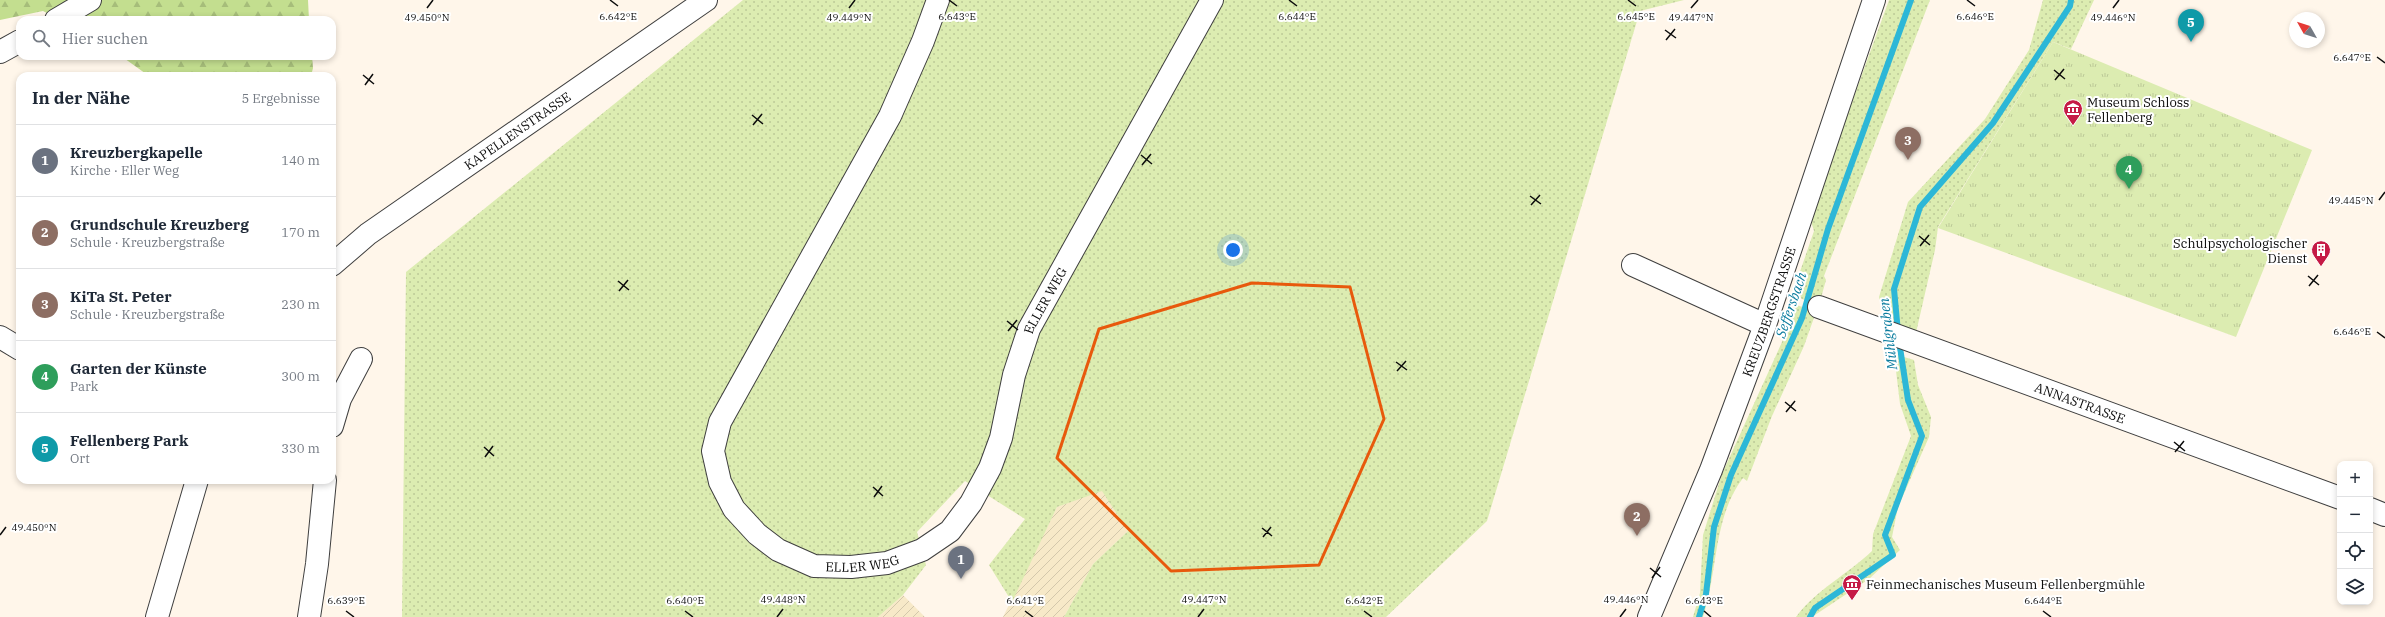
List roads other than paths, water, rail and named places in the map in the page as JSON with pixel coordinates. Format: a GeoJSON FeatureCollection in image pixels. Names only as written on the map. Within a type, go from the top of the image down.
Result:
{"type":"FeatureCollection","features":[{"type":"Feature","properties":{"kind":"street"},"geometry":{"type":"LineString","coordinates":[[63,16],[90,0]]}},
{"type":"Feature","properties":{"kind":"street","name":"KAPELLENSTRASSE"},"geometry":{"type":"LineString","coordinates":[[336,262],[368,234],[706,0]]}},
{"type":"Feature","properties":{"kind":"street","name":"ELLER WEG"},"geometry":{"type":"LineString","coordinates":[[938,0],[923,41],[890,116],[720,422],[718,429],[714,451],[720,482],[734,509],[757,534],[778,550],[814,566],[850,567],[887,564],[922,550],[950,531],[972,503],[990,468],[1001,438],[1014,375],[1029,329],[1212,0]]}},
{"type":"Feature","properties":{"kind":"street","name":"KREUZBERGSTRASSE"},"geometry":{"type":"LineString","coordinates":[[1649,617],[1711,470],[1765,325],[1874,0]]}},
{"type":"Feature","properties":{"kind":"street"},"geometry":{"type":"LineString","coordinates":[[0,52],[16,44]]}},
{"type":"Feature","properties":{"kind":"street"},"geometry":{"type":"LineString","coordinates":[[1633,265],[1765,325]]}},
{"type":"Feature","properties":{"kind":"street","name":"ANNASTRASSE"},"geometry":{"type":"LineString","coordinates":[[1820,307],[2337,497]]}},
{"type":"Feature","properties":{"kind":"street"},"geometry":{"type":"LineString","coordinates":[[0,337],[16,347]]}},
{"type":"Feature","properties":{"kind":"street"},"geometry":{"type":"LineString","coordinates":[[336,412],[340,399],[361,359]]}},
{"type":"Feature","properties":{"kind":"street"},"geometry":{"type":"LineString","coordinates":[[157,617],[195,484]]}},
{"type":"Feature","properties":{"kind":"street"},"geometry":{"type":"LineString","coordinates":[[309,617],[317,564],[325,484]]}},
{"type":"Feature","properties":{"kind":"street"},"geometry":{"type":"LineString","coordinates":[[2373,510],[2385,515]]}},
{"type":"Feature","properties":{"kind":"waterway","name":"Seffersbach"},"geometry":{"type":"LineString","coordinates":[[1699,617],[1706,594],[1714,527],[1731,475],[1802,318],[1828,229],[1911,0]]}},
{"type":"Feature","properties":{"kind":"waterway","name":"Mühlgraben"},"geometry":{"type":"LineString","coordinates":[[1898,332],[1894,289],[1920,207],[1993,123],[2070,6],[2071,0]]}},
{"type":"Feature","properties":{"kind":"waterway","name":"Mühlgraben"},"geometry":{"type":"LineString","coordinates":[[1810,617],[1815,608],[1893,555],[1885,535],[1922,436],[1908,400],[1899,341]]}},
{"type":"Feature","properties":{"kind":"place","name":"Fellenberg Park"},"geometry":{"type":"Point","coordinates":[2191,42]}},
{"type":"Feature","properties":{"kind":"place","name":"Museum Schloss Fellenberg"},"geometry":{"type":"Point","coordinates":[2073,126]}},
{"type":"Feature","properties":{"kind":"place","name":"KiTa St. Peter"},"geometry":{"type":"Point","coordinates":[1908,160]}},
{"type":"Feature","properties":{"kind":"place","name":"Garten der Künste"},"geometry":{"type":"Point","coordinates":[2129,189]}},
{"type":"Feature","properties":{"kind":"place","name":"Schulpsychologischer Dienst"},"geometry":{"type":"Point","coordinates":[2321,267]}},
{"type":"Feature","properties":{"kind":"place","name":"Grundschule Kreuzberg"},"geometry":{"type":"Point","coordinates":[1637,536]}},
{"type":"Feature","properties":{"kind":"place","name":"Kreuzbergkapelle"},"geometry":{"type":"Point","coordinates":[961,579]}},
{"type":"Feature","properties":{"kind":"place","name":"Feinmechanisches Museum Fellenbergmühle"},"geometry":{"type":"Point","coordinates":[1852,601]}}]}
